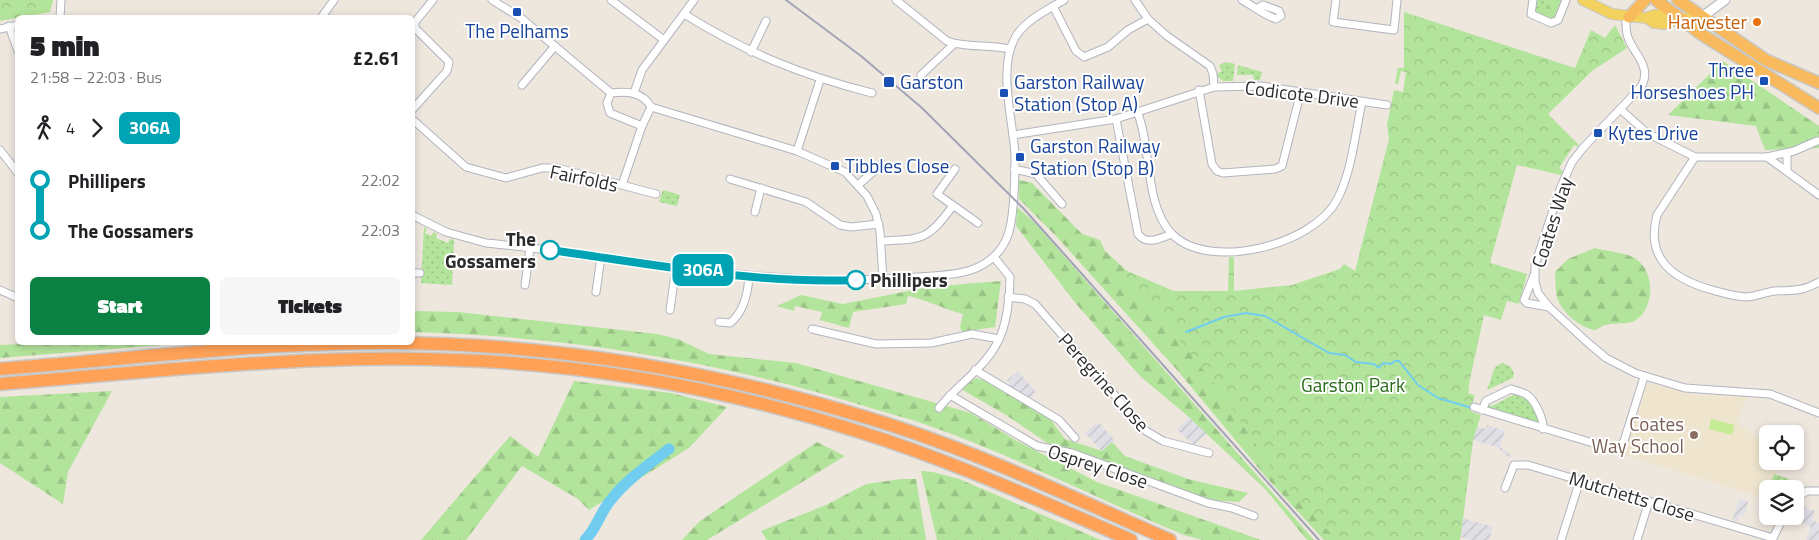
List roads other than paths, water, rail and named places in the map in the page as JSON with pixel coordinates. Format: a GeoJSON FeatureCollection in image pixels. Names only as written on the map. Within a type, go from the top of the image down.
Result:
{"type":"FeatureCollection","features":[{"type":"Feature","properties":{"kind":"highway"},"geometry":{"type":"LineString","coordinates":[[1628,16],[1645,0]]}},
{"type":"Feature","properties":{"kind":"highway"},"geometry":{"type":"LineString","coordinates":[[1656,0],[1679,19],[1819,108]]}},
{"type":"Feature","properties":{"kind":"highway"},"geometry":{"type":"LineString","coordinates":[[1667,0],[1679,19]]}},
{"type":"Feature","properties":{"kind":"highway"},"geometry":{"type":"LineString","coordinates":[[1678,0],[1766,60],[1819,83]]}},
{"type":"Feature","properties":{"kind":"highway"},"geometry":{"type":"LineString","coordinates":[[1702,17],[1711,31],[1736,48],[1738,58]]}},
{"type":"Feature","properties":{"kind":"highway"},"geometry":{"type":"LineString","coordinates":[[415,344],[492,347],[596,356],[733,382],[870,418],[992,463],[1170,540]]}},
{"type":"Feature","properties":{"kind":"highway"},"geometry":{"type":"LineString","coordinates":[[0,369],[250,349],[341,345]]}},
{"type":"Feature","properties":{"kind":"highway"},"geometry":{"type":"LineString","coordinates":[[0,384],[251,364],[386,358],[486,362],[594,372],[729,396],[862,432],[987,478],[1131,540]]}},
{"type":"Feature","properties":{"kind":"main road"},"geometry":{"type":"LineString","coordinates":[[1583,0],[1604,12],[1647,18],[1654,23],[1664,24],[1679,19],[1702,17]]}},
{"type":"Feature","properties":{"kind":"street"},"geometry":{"type":"LineString","coordinates":[[60,0],[60,15]]}},
{"type":"Feature","properties":{"kind":"street"},"geometry":{"type":"LineString","coordinates":[[323,15],[334,0]]}},
{"type":"Feature","properties":{"kind":"street"},"geometry":{"type":"LineString","coordinates":[[415,23],[433,0]]}},
{"type":"Feature","properties":{"kind":"street"},"geometry":{"type":"LineString","coordinates":[[611,0],[664,40]]}},
{"type":"Feature","properties":{"kind":"street"},"geometry":{"type":"LineString","coordinates":[[634,93],[642,70],[694,0]]}},
{"type":"Feature","properties":{"kind":"street"},"geometry":{"type":"LineString","coordinates":[[896,0],[947,41],[954,44],[986,45],[1010,49]]}},
{"type":"Feature","properties":{"kind":"street"},"geometry":{"type":"LineString","coordinates":[[415,216],[456,236],[486,243],[750,276],[822,281],[883,279],[969,271],[994,257],[1005,241],[1010,226],[1014,169],[1007,64],[1010,49],[1022,28],[1064,0]]}},
{"type":"Feature","properties":{"kind":"street"},"geometry":{"type":"LineString","coordinates":[[1135,0],[1148,19],[1182,48],[1210,66],[1214,87]]}},
{"type":"Feature","properties":{"kind":"street"},"geometry":{"type":"LineString","coordinates":[[1242,0],[1258,8]]}},
{"type":"Feature","properties":{"kind":"street"},"geometry":{"type":"LineString","coordinates":[[1336,0],[1332,22],[1394,30],[1398,0]]}},
{"type":"Feature","properties":{"kind":"street"},"geometry":{"type":"LineString","coordinates":[[1533,0],[1531,14],[1551,23],[1558,20],[1566,0]]}},
{"type":"Feature","properties":{"kind":"street"},"geometry":{"type":"LineString","coordinates":[[1702,17],[1725,0]]}},
{"type":"Feature","properties":{"kind":"street"},"geometry":{"type":"LineString","coordinates":[[494,1],[521,18],[611,93],[634,93],[643,97],[651,107],[797,151],[845,172],[858,185],[873,205],[879,224],[883,279]]}},
{"type":"Feature","properties":{"kind":"street"},"geometry":{"type":"LineString","coordinates":[[1053,6],[1076,51],[1084,57],[1108,47],[1128,30],[1148,19]]}},
{"type":"Feature","properties":{"kind":"street"},"geometry":{"type":"LineString","coordinates":[[684,14],[751,52],[820,80],[872,93]]}},
{"type":"Feature","properties":{"kind":"street","name":"Coates Way"},"geometry":{"type":"LineString","coordinates":[[1628,16],[1627,35],[1643,64],[1645,74],[1641,87],[1572,162],[1560,189],[1534,274],[1538,293],[1549,307],[1606,358],[1644,376],[1685,388],[1770,394],[1819,413]]}},
{"type":"Feature","properties":{"kind":"street"},"geometry":{"type":"LineString","coordinates":[[751,52],[766,21]]}},
{"type":"Feature","properties":{"kind":"street"},"geometry":{"type":"LineString","coordinates":[[0,29],[15,25]]}},
{"type":"Feature","properties":{"kind":"street"},"geometry":{"type":"LineString","coordinates":[[9,26],[15,43]]}},
{"type":"Feature","properties":{"kind":"street"},"geometry":{"type":"LineString","coordinates":[[415,26],[418,33],[449,62],[447,71],[415,107]]}},
{"type":"Feature","properties":{"kind":"street"},"geometry":{"type":"LineString","coordinates":[[921,75],[954,44]]}},
{"type":"Feature","properties":{"kind":"street"},"geometry":{"type":"LineString","coordinates":[[522,85],[555,46]]}},
{"type":"Feature","properties":{"kind":"street"},"geometry":{"type":"LineString","coordinates":[[797,151],[820,80]]}},
{"type":"Feature","properties":{"kind":"street","name":"Codicote Drive"},"geometry":{"type":"LineString","coordinates":[[1013,135],[1116,119],[1199,90],[1214,87],[1246,85],[1301,91],[1387,105]]}},
{"type":"Feature","properties":{"kind":"street"},"geometry":{"type":"LineString","coordinates":[[1199,90],[1212,164],[1216,171],[1223,173],[1275,169],[1282,166],[1301,91]]}},
{"type":"Feature","properties":{"kind":"street"},"geometry":{"type":"LineString","coordinates":[[611,93],[607,103],[610,113],[642,126]]}},
{"type":"Feature","properties":{"kind":"street"},"geometry":{"type":"LineString","coordinates":[[1137,111],[1142,126],[1156,208],[1172,234],[1188,244],[1236,251],[1275,245],[1309,229],[1328,213],[1343,186],[1362,102]]}},
{"type":"Feature","properties":{"kind":"street"},"geometry":{"type":"LineString","coordinates":[[622,185],[642,126],[651,107]]}},
{"type":"Feature","properties":{"kind":"street"},"geometry":{"type":"LineString","coordinates":[[1620,109],[1647,133],[1695,157],[1767,157],[1787,153],[1817,141]]}},
{"type":"Feature","properties":{"kind":"street"},"geometry":{"type":"LineString","coordinates":[[1116,119],[1138,234],[1142,239],[1152,241],[1172,234]]}},
{"type":"Feature","properties":{"kind":"street","name":"Fairfolds"},"geometry":{"type":"LineString","coordinates":[[415,122],[466,167],[506,178],[542,168],[557,168],[656,194]]}},
{"type":"Feature","properties":{"kind":"street"},"geometry":{"type":"LineString","coordinates":[[0,150],[15,170]]}},
{"type":"Feature","properties":{"kind":"street"},"geometry":{"type":"LineString","coordinates":[[1786,171],[1787,153]]}},
{"type":"Feature","properties":{"kind":"street"},"geometry":{"type":"LineString","coordinates":[[1695,157],[1657,215],[1654,225],[1654,237],[1659,257],[1671,270],[1687,283],[1733,296],[1747,297],[1773,291],[1802,291],[1819,282]]}},
{"type":"Feature","properties":{"kind":"street"},"geometry":{"type":"LineString","coordinates":[[1767,157],[1819,195]]}},
{"type":"Feature","properties":{"kind":"street"},"geometry":{"type":"LineString","coordinates":[[11,165],[15,162]]}},
{"type":"Feature","properties":{"kind":"street"},"geometry":{"type":"LineString","coordinates":[[858,185],[882,164]]}},
{"type":"Feature","properties":{"kind":"street"},"geometry":{"type":"LineString","coordinates":[[955,169],[937,194],[952,207],[978,223]]}},
{"type":"Feature","properties":{"kind":"street"},"geometry":{"type":"LineString","coordinates":[[1014,169],[1036,174],[1062,204]]}},
{"type":"Feature","properties":{"kind":"street"},"geometry":{"type":"LineString","coordinates":[[730,179],[806,202],[840,225],[851,227],[879,224]]}},
{"type":"Feature","properties":{"kind":"street"},"geometry":{"type":"LineString","coordinates":[[755,212],[761,188]]}},
{"type":"Feature","properties":{"kind":"street"},"geometry":{"type":"LineString","coordinates":[[881,241],[915,239],[931,232],[952,207]]}},
{"type":"Feature","properties":{"kind":"street"},"geometry":{"type":"LineString","coordinates":[[525,285],[530,248]]}},
{"type":"Feature","properties":{"kind":"street"},"geometry":{"type":"LineString","coordinates":[[596,292],[601,257]]}},
{"type":"Feature","properties":{"kind":"street"},"geometry":{"type":"LineString","coordinates":[[939,408],[996,346],[999,339],[1008,297],[1010,277],[994,257]]}},
{"type":"Feature","properties":{"kind":"street"},"geometry":{"type":"LineString","coordinates":[[670,310],[676,267]]}},
{"type":"Feature","properties":{"kind":"street"},"geometry":{"type":"LineString","coordinates":[[1534,274],[1531,277],[1524,300],[1527,303],[1549,307]]}},
{"type":"Feature","properties":{"kind":"street"},"geometry":{"type":"LineString","coordinates":[[719,322],[730,323],[740,311],[750,276]]}},
{"type":"Feature","properties":{"kind":"street"},"geometry":{"type":"LineString","coordinates":[[0,290],[15,297]]}},
{"type":"Feature","properties":{"kind":"street","name":"Peregrine Close"},"geometry":{"type":"LineString","coordinates":[[1008,297],[1025,299],[1035,304],[1153,436],[1209,453]]}},
{"type":"Feature","properties":{"kind":"street"},"geometry":{"type":"LineString","coordinates":[[812,328],[876,344],[931,343],[972,334],[999,339]]}},
{"type":"Feature","properties":{"kind":"street"},"geometry":{"type":"LineString","coordinates":[[975,370],[1059,420],[1075,438]]}},
{"type":"Feature","properties":{"kind":"street"},"geometry":{"type":"LineString","coordinates":[[1474,407],[1611,450],[1620,448],[1644,376]]}},
{"type":"Feature","properties":{"kind":"street"},"geometry":{"type":"LineString","coordinates":[[1482,410],[1486,401],[1511,389],[1527,395],[1542,420],[1543,429]]}},
{"type":"Feature","properties":{"kind":"street","name":"Osprey Close"},"geometry":{"type":"LineString","coordinates":[[950,395],[1037,446],[1072,453],[1208,503],[1232,508],[1254,516]]}},
{"type":"Feature","properties":{"kind":"street","name":"Mutchetts Close"},"geometry":{"type":"LineString","coordinates":[[1505,488],[1514,465],[1522,464],[1772,539]]}},
{"type":"Feature","properties":{"kind":"street"},"geometry":{"type":"LineString","coordinates":[[1561,540],[1580,480]]}},
{"type":"Feature","properties":{"kind":"street"},"geometry":{"type":"LineString","coordinates":[[1804,493],[1819,490]]}},
{"type":"Feature","properties":{"kind":"street"},"geometry":{"type":"LineString","coordinates":[[1637,540],[1649,501]]}},
{"type":"Feature","properties":{"kind":"street"},"geometry":{"type":"LineString","coordinates":[[1772,539],[1779,525]]}},
{"type":"Feature","properties":{"kind":"waterway"},"geometry":{"type":"LineString","coordinates":[[1186,332],[1224,317],[1246,313],[1265,316],[1329,353],[1345,355],[1356,362],[1374,364],[1379,368],[1383,363],[1391,364],[1399,361],[1418,385],[1438,398],[1472,408]]}},
{"type":"Feature","properties":{"kind":"waterway"},"geometry":{"type":"LineString","coordinates":[[585,540],[593,531],[616,493],[669,449]]}},
{"type":"Feature","properties":{"kind":"railway"},"geometry":{"type":"LineString","coordinates":[[786,0],[861,56],[922,108],[1024,209],[1319,540]]}},
{"type":"Feature","properties":{"kind":"place","name":"The Pelhams"},"geometry":{"type":"Point","coordinates":[517,12]}},
{"type":"Feature","properties":{"kind":"place","name":"Harvester"},"geometry":{"type":"Point","coordinates":[1757,22]}},
{"type":"Feature","properties":{"kind":"place","name":"Three Horseshoes PH"},"geometry":{"type":"Point","coordinates":[1764,81]}},
{"type":"Feature","properties":{"kind":"place","name":"Garston"},"geometry":{"type":"Point","coordinates":[889,82]}},
{"type":"Feature","properties":{"kind":"place","name":"Garston Railway Station (Stop A)"},"geometry":{"type":"Point","coordinates":[1004,93]}},
{"type":"Feature","properties":{"kind":"place","name":"Kytes Drive"},"geometry":{"type":"Point","coordinates":[1598,133]}},
{"type":"Feature","properties":{"kind":"place","name":"Garston Railway Station (Stop B)"},"geometry":{"type":"Point","coordinates":[1020,157]}},
{"type":"Feature","properties":{"kind":"place","name":"Tibbles Close"},"geometry":{"type":"Point","coordinates":[835,166]}},
{"type":"Feature","properties":{"kind":"place","name":"The Gossamers"},"geometry":{"type":"Point","coordinates":[550,250]}},
{"type":"Feature","properties":{"kind":"place","name":"Phillipers"},"geometry":{"type":"Point","coordinates":[856,280]}},
{"type":"Feature","properties":{"kind":"place","name":"Coates Way School"},"geometry":{"type":"Point","coordinates":[1694,435]}},
{"type":"Feature","properties":{"kind":"park label","name":"Garston Park"},"geometry":{"type":"Point","coordinates":[1353,385]}}]}
